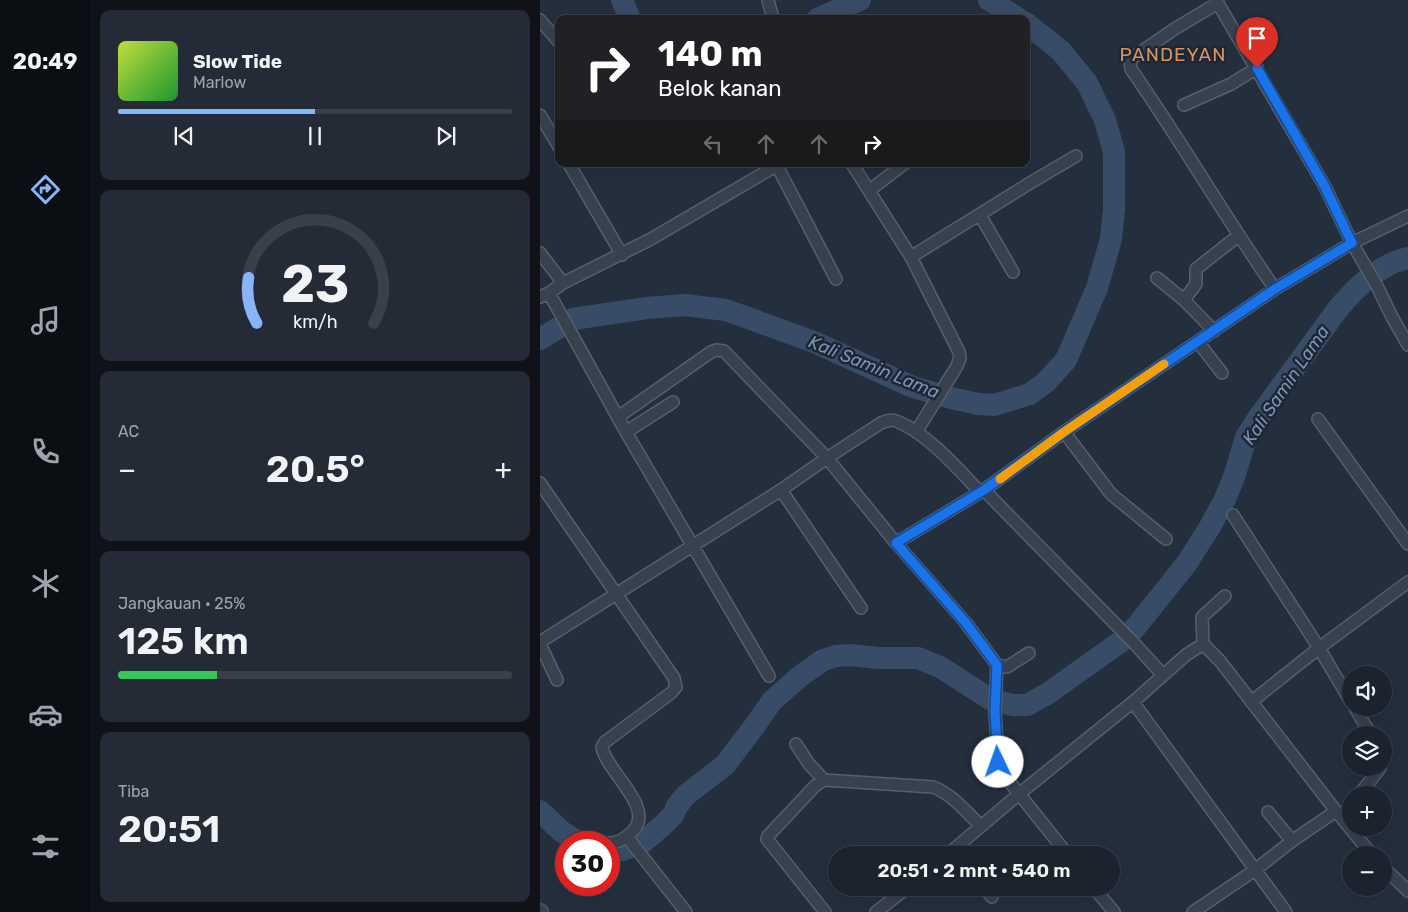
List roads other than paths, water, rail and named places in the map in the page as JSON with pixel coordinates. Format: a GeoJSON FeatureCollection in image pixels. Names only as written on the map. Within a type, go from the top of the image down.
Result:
{"type":"FeatureCollection","features":[{"type":"Feature","properties":{"kind":"street"},"geometry":{"type":"LineString","coordinates":[[768,0],[772,15]]}},
{"type":"Feature","properties":{"kind":"street"},"geometry":{"type":"LineString","coordinates":[[1275,289],[1238,236],[1130,65],[1132,58],[1217,2],[1324,185],[1352,243],[1408,345]]}},
{"type":"Feature","properties":{"kind":"street"},"geometry":{"type":"LineString","coordinates":[[540,20],[555,37]]}},
{"type":"Feature","properties":{"kind":"street"},"geometry":{"type":"LineString","coordinates":[[1184,106],[1231,84],[1257,68]]}},
{"type":"Feature","properties":{"kind":"street"},"geometry":{"type":"LineString","coordinates":[[540,115],[555,140]]}},
{"type":"Feature","properties":{"kind":"street"},"geometry":{"type":"LineString","coordinates":[[911,257],[1030,182],[1076,156]]}},
{"type":"Feature","properties":{"kind":"street"},"geometry":{"type":"LineString","coordinates":[[571,167],[622,255]]}},
{"type":"Feature","properties":{"kind":"street"},"geometry":{"type":"LineString","coordinates":[[769,676],[626,432],[572,334],[544,295],[563,283],[651,240],[772,167]]}},
{"type":"Feature","properties":{"kind":"street"},"geometry":{"type":"LineString","coordinates":[[779,167],[836,279]]}},
{"type":"Feature","properties":{"kind":"street"},"geometry":{"type":"LineString","coordinates":[[854,167],[911,257],[959,352],[959,363],[916,432]]}},
{"type":"Feature","properties":{"kind":"street"},"geometry":{"type":"LineString","coordinates":[[870,190],[900,167]]}},
{"type":"Feature","properties":{"kind":"street"},"geometry":{"type":"LineString","coordinates":[[980,215],[1013,272]]}},
{"type":"Feature","properties":{"kind":"street"},"geometry":{"type":"LineString","coordinates":[[896,543],[982,491],[1064,432],[1275,289],[1352,243],[1408,216]]}},
{"type":"Feature","properties":{"kind":"street"},"geometry":{"type":"LineString","coordinates":[[1184,300],[1196,284],[1196,269],[1238,236]]}},
{"type":"Feature","properties":{"kind":"street"},"geometry":{"type":"LineString","coordinates":[[540,253],[563,283]]}},
{"type":"Feature","properties":{"kind":"street"},"geometry":{"type":"LineString","coordinates":[[1157,278],[1184,300],[1214,331]]}},
{"type":"Feature","properties":{"kind":"street"},"geometry":{"type":"LineString","coordinates":[[1198,342],[1222,373]]}},
{"type":"Feature","properties":{"kind":"street"},"geometry":{"type":"LineString","coordinates":[[618,417],[711,352],[724,351],[827,458],[896,543],[966,623],[997,665],[995,711],[998,762],[1004,777],[1061,846]]}},
{"type":"Feature","properties":{"kind":"street"},"geometry":{"type":"LineString","coordinates":[[626,432],[673,402]]}},
{"type":"Feature","properties":{"kind":"street"},"geometry":{"type":"LineString","coordinates":[[1318,419],[1408,544]]}},
{"type":"Feature","properties":{"kind":"street"},"geometry":{"type":"LineString","coordinates":[[557,680],[540,643],[781,490],[885,421],[896,421],[916,432],[951,462],[1133,642],[1163,675]]}},
{"type":"Feature","properties":{"kind":"street"},"geometry":{"type":"LineString","coordinates":[[1064,432],[1111,494],[1166,539]]}},
{"type":"Feature","properties":{"kind":"street"},"geometry":{"type":"LineString","coordinates":[[540,483],[674,678],[676,687],[671,693],[605,742],[602,747],[612,768],[635,800],[640,815],[632,843]]}},
{"type":"Feature","properties":{"kind":"street"},"geometry":{"type":"LineString","coordinates":[[781,490],[861,608]]}},
{"type":"Feature","properties":{"kind":"street"},"geometry":{"type":"LineString","coordinates":[[1233,515],[1342,687]]}},
{"type":"Feature","properties":{"kind":"street"},"geometry":{"type":"LineString","coordinates":[[1251,702],[1319,648],[1408,582]]}},
{"type":"Feature","properties":{"kind":"street"},"geometry":{"type":"LineString","coordinates":[[1225,596],[1202,618],[1204,644],[1220,661],[1365,846]]}},
{"type":"Feature","properties":{"kind":"street"},"geometry":{"type":"LineString","coordinates":[[958,846],[1133,702],[1193,649],[1204,644]]}},
{"type":"Feature","properties":{"kind":"street"},"geometry":{"type":"LineString","coordinates":[[997,665],[1007,667],[1029,653]]}},
{"type":"Feature","properties":{"kind":"street"},"geometry":{"type":"LineString","coordinates":[[1133,702],[1286,912]]}},
{"type":"Feature","properties":{"kind":"street"},"geometry":{"type":"LineString","coordinates":[[796,744],[802,756],[824,780]]}},
{"type":"Feature","properties":{"kind":"street"},"geometry":{"type":"LineString","coordinates":[[1366,786],[1374,776]]}},
{"type":"Feature","properties":{"kind":"street"},"geometry":{"type":"LineString","coordinates":[[825,912],[767,839],[815,786],[824,780],[933,787],[954,799],[981,826]]}},
{"type":"Feature","properties":{"kind":"street"},"geometry":{"type":"LineString","coordinates":[[1268,812],[1292,841]]}},
{"type":"Feature","properties":{"kind":"street"},"geometry":{"type":"LineString","coordinates":[[1193,912],[1255,870],[1292,841],[1342,812]]}},
{"type":"Feature","properties":{"kind":"street"},"geometry":{"type":"LineString","coordinates":[[620,843],[632,843]]}},
{"type":"Feature","properties":{"kind":"street"},"geometry":{"type":"LineString","coordinates":[[632,843],[686,912]]}},
{"type":"Feature","properties":{"kind":"street"},"geometry":{"type":"LineString","coordinates":[[1392,876],[1408,891]]}},
{"type":"Feature","properties":{"kind":"street"},"geometry":{"type":"LineString","coordinates":[[877,912],[897,896]]}},
{"type":"Feature","properties":{"kind":"street"},"geometry":{"type":"LineString","coordinates":[[1101,896],[1114,912]]}},
{"type":"Feature","properties":{"kind":"waterway","name":"Kali Samin Lama"},"geometry":{"type":"LineString","coordinates":[[622,0],[628,15]]}},
{"type":"Feature","properties":{"kind":"waterway","name":"Kali Samin Lama"},"geometry":{"type":"LineString","coordinates":[[826,15],[860,0]]}},
{"type":"Feature","properties":{"kind":"waterway","name":"Kali Samin Lama"},"geometry":{"type":"LineString","coordinates":[[989,0],[1013,15]]}},
{"type":"Feature","properties":{"kind":"waterway","name":"Kali Samin Lama"},"geometry":{"type":"LineString","coordinates":[[540,339],[573,319],[647,308],[684,305],[726,310],[814,342],[913,387],[951,398],[978,404],[994,405],[1030,394],[1046,382],[1066,360],[1097,288],[1111,239],[1114,209],[1114,152],[1105,120],[1087,83],[1061,51],[1030,26]]}},
{"type":"Feature","properties":{"kind":"waterway","name":"Kali Samin Lama"},"geometry":{"type":"LineString","coordinates":[[620,850],[643,842],[663,825],[673,815],[677,806],[686,795],[725,765],[772,701],[799,677],[823,660],[849,655],[878,658],[918,658],[940,667],[990,699],[1012,705],[1027,705],[1047,694],[1123,640],[1135,628],[1187,563],[1225,499],[1246,437],[1337,310],[1368,278],[1387,266],[1408,258]]}},
{"type":"Feature","properties":{"kind":"waterway","name":"Kali Samin Lama"},"geometry":{"type":"LineString","coordinates":[[540,811],[561,831]]}},
{"type":"Feature","properties":{"kind":"district","name":"PANDEYAN"},"geometry":{"type":"Point","coordinates":[1173,54]}}]}
